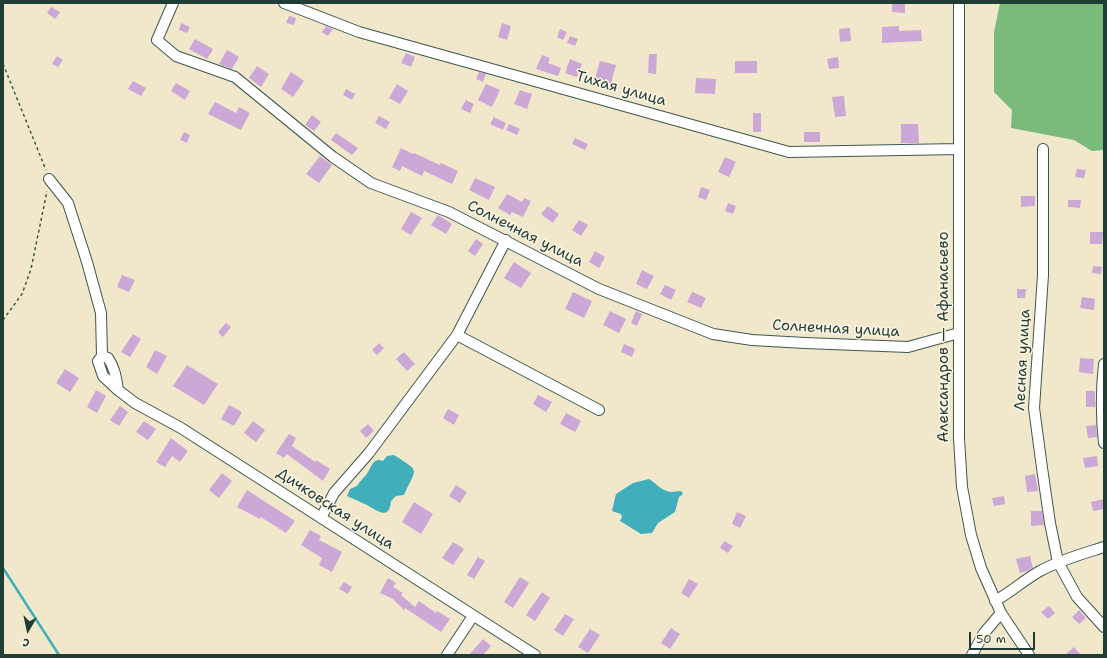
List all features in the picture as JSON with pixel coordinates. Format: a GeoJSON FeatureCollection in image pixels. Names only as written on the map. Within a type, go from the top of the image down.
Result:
{"type":"FeatureCollection","features":[{"type":"Feature","properties":{"kind":"street","name":"Солнечная улица"},"geometry":{"type":"LineString","coordinates":[[173,3],[157,40],[176,56],[235,77],[333,157],[371,183],[449,212],[599,289],[713,334],[752,340],[908,347],[959,333]]}},
{"type":"Feature","properties":{"kind":"street","name":"Тихая улица"},"geometry":{"type":"LineString","coordinates":[[284,3],[359,32],[789,152],[959,149]]}},
{"type":"Feature","properties":{"kind":"street","name":"Александров — Афанасьево"},"geometry":{"type":"LineString","coordinates":[[959,3],[959,438],[962,487],[971,535],[981,568],[1001,613],[1029,655]]}},
{"type":"Feature","properties":{"kind":"street","name":"Лесная улица"},"geometry":{"type":"LineString","coordinates":[[1043,149],[1043,275],[1034,408],[1050,523],[1058,562],[1077,597],[1104,627]]}},
{"type":"Feature","properties":{"kind":"street","name":"Дичковская улица"},"geometry":{"type":"LineString","coordinates":[[49,179],[68,203],[87,262],[101,313],[102,356],[98,361],[103,376],[135,403],[181,428],[535,655]]}},
{"type":"Feature","properties":{"kind":"street"},"geometry":{"type":"LineString","coordinates":[[321,518],[334,493],[369,453],[457,334],[506,240]]}},
{"type":"Feature","properties":{"kind":"street"},"geometry":{"type":"LineString","coordinates":[[457,334],[599,410]]}},
{"type":"Feature","properties":{"kind":"street"},"geometry":{"type":"LineString","coordinates":[[1104,364],[1101,386],[1101,415],[1104,443]]}},
{"type":"Feature","properties":{"kind":"street"},"geometry":{"type":"LineString","coordinates":[[995,601],[1038,572],[1058,562],[1104,547]]}},
{"type":"Feature","properties":{"kind":"street"},"geometry":{"type":"LineString","coordinates":[[972,655],[984,633],[1001,613]]}},
{"type":"Feature","properties":{"kind":"street"},"geometry":{"type":"LineString","coordinates":[[447,655],[473,616]]}},
{"type":"Feature","properties":{"kind":"path"},"geometry":{"type":"LineString","coordinates":[[3,64],[49,179],[31,268],[22,294],[3,320]]}},
{"type":"Feature","properties":{"kind":"green space"},"geometry":{"type":"Polygon","coordinates":[[[1000,3],[1104,3],[1104,150],[1092,151],[1074,140],[1011,128],[1012,110],[994,92],[994,32],[1000,3]]]}},
{"type":"Feature","properties":{"kind":"water"},"geometry":{"type":"Polygon","coordinates":[[[394,455],[413,468],[414,471],[404,495],[396,496],[391,501],[388,511],[385,513],[379,512],[347,496],[350,489],[357,486],[376,460],[383,461],[387,456],[394,455]]]}},
{"type":"Feature","properties":{"kind":"water"},"geometry":{"type":"Polygon","coordinates":[[[649,479],[664,490],[671,492],[681,491],[683,494],[679,497],[675,512],[658,523],[652,533],[641,534],[620,521],[622,517],[621,514],[612,511],[616,494],[633,483],[649,479]]]}},
{"type":"Feature","properties":{"kind":"building"},"geometry":{"type":"Polygon","coordinates":[[[892,3],[905,3],[905,13],[892,12],[892,3]]]}},
{"type":"Feature","properties":{"kind":"building"},"geometry":{"type":"Polygon","coordinates":[[[51,7],[60,12],[55,19],[47,13],[51,7]]]}},
{"type":"Feature","properties":{"kind":"building"},"geometry":{"type":"Polygon","coordinates":[[[289,16],[296,18],[294,25],[286,23],[289,16]]]}},
{"type":"Feature","properties":{"kind":"building"},"geometry":{"type":"Polygon","coordinates":[[[181,23],[190,27],[187,33],[179,30],[181,23]]]}},
{"type":"Feature","properties":{"kind":"building"},"geometry":{"type":"Polygon","coordinates":[[[502,23],[511,26],[507,40],[498,37],[502,23]]]}},
{"type":"Feature","properties":{"kind":"building"},"geometry":{"type":"Polygon","coordinates":[[[326,26],[333,29],[328,36],[322,32],[326,26]]]}},
{"type":"Feature","properties":{"kind":"building"},"geometry":{"type":"Polygon","coordinates":[[[899,26],[899,31],[921,30],[922,41],[882,43],[882,27],[899,26]]]}},
{"type":"Feature","properties":{"kind":"building"},"geometry":{"type":"Polygon","coordinates":[[[850,28],[851,41],[840,42],[839,29],[850,28]]]}},
{"type":"Feature","properties":{"kind":"building"},"geometry":{"type":"Polygon","coordinates":[[[560,29],[567,32],[563,40],[557,37],[560,29]]]}},
{"type":"Feature","properties":{"kind":"building"},"geometry":{"type":"Polygon","coordinates":[[[570,36],[578,39],[575,46],[567,43],[570,36]]]}},
{"type":"Feature","properties":{"kind":"building"},"geometry":{"type":"Polygon","coordinates":[[[195,39],[213,49],[207,59],[189,49],[195,39]]]}},
{"type":"Feature","properties":{"kind":"building"},"geometry":{"type":"Polygon","coordinates":[[[227,50],[239,57],[232,69],[219,64],[227,50]]]}},
{"type":"Feature","properties":{"kind":"building"},"geometry":{"type":"Polygon","coordinates":[[[406,53],[415,57],[411,67],[401,63],[406,53]]]}},
{"type":"Feature","properties":{"kind":"building"},"geometry":{"type":"Polygon","coordinates":[[[649,54],[657,54],[656,74],[648,73],[649,54]]]}},
{"type":"Feature","properties":{"kind":"building"},"geometry":{"type":"Polygon","coordinates":[[[542,55],[550,58],[548,63],[561,68],[558,76],[536,69],[542,55]]]}},
{"type":"Feature","properties":{"kind":"building"},"geometry":{"type":"Polygon","coordinates":[[[57,56],[63,60],[58,67],[52,64],[57,56]]]}},
{"type":"Feature","properties":{"kind":"building"},"geometry":{"type":"Polygon","coordinates":[[[838,57],[839,68],[829,69],[827,59],[838,57]]]}},
{"type":"Feature","properties":{"kind":"building"},"geometry":{"type":"Polygon","coordinates":[[[570,59],[582,64],[577,77],[565,73],[570,59]]]}},
{"type":"Feature","properties":{"kind":"building"},"geometry":{"type":"Polygon","coordinates":[[[600,61],[616,65],[610,87],[594,82],[600,61]]]}},
{"type":"Feature","properties":{"kind":"building"},"geometry":{"type":"Polygon","coordinates":[[[735,61],[757,61],[757,73],[735,73],[735,61]]]}},
{"type":"Feature","properties":{"kind":"building"},"geometry":{"type":"Polygon","coordinates":[[[257,66],[269,74],[261,87],[249,78],[257,66]]]}},
{"type":"Feature","properties":{"kind":"building"},"geometry":{"type":"Polygon","coordinates":[[[291,72],[304,81],[293,97],[281,89],[291,72]]]}},
{"type":"Feature","properties":{"kind":"building"},"geometry":{"type":"Polygon","coordinates":[[[479,72],[486,74],[483,82],[476,79],[479,72]]]}},
{"type":"Feature","properties":{"kind":"building"},"geometry":{"type":"Polygon","coordinates":[[[696,78],[716,79],[715,94],[695,93],[696,78]]]}},
{"type":"Feature","properties":{"kind":"building"},"geometry":{"type":"Polygon","coordinates":[[[133,81],[146,88],[141,96],[128,89],[133,81]]]}},
{"type":"Feature","properties":{"kind":"building"},"geometry":{"type":"Polygon","coordinates":[[[176,83],[190,91],[185,100],[171,91],[176,83]]]}},
{"type":"Feature","properties":{"kind":"building"},"geometry":{"type":"Polygon","coordinates":[[[397,84],[408,91],[400,104],[389,98],[397,84]]]}},
{"type":"Feature","properties":{"kind":"building"},"geometry":{"type":"Polygon","coordinates":[[[486,84],[500,90],[492,107],[478,100],[486,84]]]}},
{"type":"Feature","properties":{"kind":"building"},"geometry":{"type":"Polygon","coordinates":[[[346,89],[355,94],[352,100],[343,95],[346,89]]]}},
{"type":"Feature","properties":{"kind":"building"},"geometry":{"type":"Polygon","coordinates":[[[520,90],[532,94],[527,109],[514,104],[520,90]]]}},
{"type":"Feature","properties":{"kind":"building"},"geometry":{"type":"Polygon","coordinates":[[[844,96],[846,116],[835,117],[832,97],[844,96]]]}},
{"type":"Feature","properties":{"kind":"building"},"geometry":{"type":"Polygon","coordinates":[[[466,100],[474,104],[470,113],[461,109],[466,100]]]}},
{"type":"Feature","properties":{"kind":"building"},"geometry":{"type":"Polygon","coordinates":[[[215,102],[236,113],[239,107],[250,113],[241,130],[208,114],[215,102]]]}},
{"type":"Feature","properties":{"kind":"building"},"geometry":{"type":"Polygon","coordinates":[[[753,113],[761,113],[761,132],[753,132],[753,113]]]}},
{"type":"Feature","properties":{"kind":"building"},"geometry":{"type":"Polygon","coordinates":[[[312,115],[321,122],[314,131],[305,125],[312,115]]]}},
{"type":"Feature","properties":{"kind":"building"},"geometry":{"type":"Polygon","coordinates":[[[379,116],[390,122],[386,129],[375,123],[379,116]]]}},
{"type":"Feature","properties":{"kind":"building"},"geometry":{"type":"Polygon","coordinates":[[[494,117],[506,123],[503,130],[490,124],[494,117]]]}},
{"type":"Feature","properties":{"kind":"building"},"geometry":{"type":"Polygon","coordinates":[[[509,124],[520,129],[517,135],[506,130],[509,124]]]}},
{"type":"Feature","properties":{"kind":"building"},"geometry":{"type":"Polygon","coordinates":[[[901,124],[918,124],[919,143],[901,143],[901,124]]]}},
{"type":"Feature","properties":{"kind":"building"},"geometry":{"type":"Polygon","coordinates":[[[184,132],[190,135],[187,143],[180,140],[184,132]]]}},
{"type":"Feature","properties":{"kind":"building"},"geometry":{"type":"Polygon","coordinates":[[[804,132],[820,132],[820,142],[804,142],[804,132]]]}},
{"type":"Feature","properties":{"kind":"building"},"geometry":{"type":"Polygon","coordinates":[[[336,133],[358,148],[352,155],[331,140],[336,133]]]}},
{"type":"Feature","properties":{"kind":"building"},"geometry":{"type":"Polygon","coordinates":[[[575,138],[588,144],[585,150],[572,144],[575,138]]]}},
{"type":"Feature","properties":{"kind":"building"},"geometry":{"type":"Polygon","coordinates":[[[401,148],[458,171],[452,184],[424,171],[422,176],[402,166],[400,171],[392,167],[401,148]]]}},
{"type":"Feature","properties":{"kind":"building"},"geometry":{"type":"Polygon","coordinates":[[[320,156],[332,165],[319,183],[306,174],[320,156]]]}},
{"type":"Feature","properties":{"kind":"building"},"geometry":{"type":"Polygon","coordinates":[[[725,157],[736,162],[729,177],[718,172],[725,157]]]}},
{"type":"Feature","properties":{"kind":"building"},"geometry":{"type":"Polygon","coordinates":[[[1077,169],[1086,170],[1084,178],[1075,177],[1077,169]]]}},
{"type":"Feature","properties":{"kind":"building"},"geometry":{"type":"Polygon","coordinates":[[[475,178],[495,187],[489,200],[469,190],[475,178]]]}},
{"type":"Feature","properties":{"kind":"building"},"geometry":{"type":"Polygon","coordinates":[[[701,187],[710,190],[706,200],[698,197],[701,187]]]}},
{"type":"Feature","properties":{"kind":"building"},"geometry":{"type":"Polygon","coordinates":[[[507,194],[522,202],[524,198],[531,201],[523,217],[512,212],[510,215],[498,208],[507,194]]]}},
{"type":"Feature","properties":{"kind":"building"},"geometry":{"type":"Polygon","coordinates":[[[1021,196],[1035,196],[1035,206],[1021,207],[1021,196]]]}},
{"type":"Feature","properties":{"kind":"building"},"geometry":{"type":"Polygon","coordinates":[[[1068,200],[1081,200],[1080,208],[1068,207],[1068,200]]]}},
{"type":"Feature","properties":{"kind":"building"},"geometry":{"type":"Polygon","coordinates":[[[728,203],[736,206],[733,214],[725,211],[728,203]]]}},
{"type":"Feature","properties":{"kind":"building"},"geometry":{"type":"Polygon","coordinates":[[[548,206],[559,214],[553,223],[541,214],[548,206]]]}},
{"type":"Feature","properties":{"kind":"building"},"geometry":{"type":"Polygon","coordinates":[[[411,212],[422,218],[411,235],[401,229],[411,212]]]}},
{"type":"Feature","properties":{"kind":"building"},"geometry":{"type":"Polygon","coordinates":[[[438,215],[452,224],[446,234],[431,225],[438,215]]]}},
{"type":"Feature","properties":{"kind":"building"},"geometry":{"type":"Polygon","coordinates":[[[579,220],[588,225],[581,236],[572,230],[579,220]]]}},
{"type":"Feature","properties":{"kind":"building"},"geometry":{"type":"Polygon","coordinates":[[[1090,232],[1103,232],[1102,244],[1090,244],[1090,232]]]}},
{"type":"Feature","properties":{"kind":"building"},"geometry":{"type":"Polygon","coordinates":[[[476,239],[483,244],[475,256],[468,251],[476,239]]]}},
{"type":"Feature","properties":{"kind":"building"},"geometry":{"type":"Polygon","coordinates":[[[595,251],[605,257],[599,268],[589,262],[595,251]]]}},
{"type":"Feature","properties":{"kind":"building"},"geometry":{"type":"Polygon","coordinates":[[[514,262],[531,273],[521,288],[504,278],[514,262]]]}},
{"type":"Feature","properties":{"kind":"building"},"geometry":{"type":"Polygon","coordinates":[[[1093,266],[1102,267],[1101,274],[1092,273],[1093,266]]]}},
{"type":"Feature","properties":{"kind":"building"},"geometry":{"type":"Polygon","coordinates":[[[642,270],[654,276],[647,289],[636,284],[642,270]]]}},
{"type":"Feature","properties":{"kind":"building"},"geometry":{"type":"Polygon","coordinates":[[[122,275],[135,280],[129,292],[117,287],[122,275]]]}},
{"type":"Feature","properties":{"kind":"building"},"geometry":{"type":"Polygon","coordinates":[[[665,285],[676,290],[671,300],[660,294],[665,285]]]}},
{"type":"Feature","properties":{"kind":"building"},"geometry":{"type":"Polygon","coordinates":[[[1017,289],[1026,289],[1025,298],[1017,298],[1017,289]]]}},
{"type":"Feature","properties":{"kind":"building"},"geometry":{"type":"Polygon","coordinates":[[[573,292],[592,301],[584,318],[565,309],[573,292]]]}},
{"type":"Feature","properties":{"kind":"building"},"geometry":{"type":"Polygon","coordinates":[[[692,292],[706,298],[701,308],[687,302],[692,292]]]}},
{"type":"Feature","properties":{"kind":"building"},"geometry":{"type":"Polygon","coordinates":[[[1082,297],[1095,299],[1094,310],[1080,308],[1082,297]]]}},
{"type":"Feature","properties":{"kind":"building"},"geometry":{"type":"Polygon","coordinates":[[[610,311],[626,319],[619,333],[603,325],[610,311]]]}},
{"type":"Feature","properties":{"kind":"building"},"geometry":{"type":"Polygon","coordinates":[[[636,311],[642,314],[637,326],[631,323],[636,311]]]}},
{"type":"Feature","properties":{"kind":"building"},"geometry":{"type":"Polygon","coordinates":[[[226,323],[231,327],[223,337],[218,332],[226,323]]]}},
{"type":"Feature","properties":{"kind":"building"},"geometry":{"type":"Polygon","coordinates":[[[133,334],[141,339],[130,357],[121,352],[133,334]]]}},
{"type":"Feature","properties":{"kind":"building"},"geometry":{"type":"Polygon","coordinates":[[[379,343],[384,348],[377,355],[372,350],[379,343]]]}},
{"type":"Feature","properties":{"kind":"building"},"geometry":{"type":"Polygon","coordinates":[[[624,344],[635,349],[632,357],[621,352],[624,344]]]}},
{"type":"Feature","properties":{"kind":"building"},"geometry":{"type":"Polygon","coordinates":[[[155,350],[167,356],[157,374],[146,367],[155,350]]]}},
{"type":"Feature","properties":{"kind":"building"},"geometry":{"type":"Polygon","coordinates":[[[404,352],[415,364],[407,371],[396,359],[404,352]]]}},
{"type":"Feature","properties":{"kind":"building"},"geometry":{"type":"Polygon","coordinates":[[[1080,358],[1094,359],[1093,374],[1079,372],[1080,358]]]}},
{"type":"Feature","properties":{"kind":"building"},"geometry":{"type":"Polygon","coordinates":[[[187,365],[218,384],[204,405],[173,386],[187,365]]]}},
{"type":"Feature","properties":{"kind":"building"},"geometry":{"type":"Polygon","coordinates":[[[65,369],[79,378],[70,392],[56,383],[65,369]]]}},
{"type":"Feature","properties":{"kind":"building"},"geometry":{"type":"Polygon","coordinates":[[[96,390],[106,396],[97,413],[87,407],[96,390]]]}},
{"type":"Feature","properties":{"kind":"building"},"geometry":{"type":"Polygon","coordinates":[[[1086,391],[1095,391],[1095,407],[1086,407],[1086,391]]]}},
{"type":"Feature","properties":{"kind":"building"},"geometry":{"type":"Polygon","coordinates":[[[538,395],[552,402],[546,412],[533,404],[538,395]]]}},
{"type":"Feature","properties":{"kind":"building"},"geometry":{"type":"Polygon","coordinates":[[[229,405],[242,412],[234,426],[221,419],[229,405]]]}},
{"type":"Feature","properties":{"kind":"building"},"geometry":{"type":"Polygon","coordinates":[[[120,406],[128,412],[119,426],[110,420],[120,406]]]}},
{"type":"Feature","properties":{"kind":"building"},"geometry":{"type":"Polygon","coordinates":[[[448,409],[459,415],[454,425],[443,418],[448,409]]]}},
{"type":"Feature","properties":{"kind":"building"},"geometry":{"type":"Polygon","coordinates":[[[566,413],[581,421],[575,432],[560,424],[566,413]]]}},
{"type":"Feature","properties":{"kind":"building"},"geometry":{"type":"Polygon","coordinates":[[[144,421],[156,429],[148,440],[136,432],[144,421]]]}},
{"type":"Feature","properties":{"kind":"building"},"geometry":{"type":"Polygon","coordinates":[[[253,421],[265,430],[256,442],[244,433],[253,421]]]}},
{"type":"Feature","properties":{"kind":"building"},"geometry":{"type":"Polygon","coordinates":[[[368,424],[374,431],[366,438],[360,431],[368,424]]]}},
{"type":"Feature","properties":{"kind":"building"},"geometry":{"type":"Polygon","coordinates":[[[1096,425],[1097,437],[1088,438],[1086,426],[1096,425]]]}},
{"type":"Feature","properties":{"kind":"building"},"geometry":{"type":"Polygon","coordinates":[[[289,434],[296,438],[292,446],[315,462],[316,460],[330,469],[323,481],[287,454],[284,458],[276,453],[289,434]]]}},
{"type":"Feature","properties":{"kind":"building"},"geometry":{"type":"Polygon","coordinates":[[[171,438],[188,451],[180,462],[172,456],[165,467],[156,462],[171,438]]]}},
{"type":"Feature","properties":{"kind":"building"},"geometry":{"type":"Polygon","coordinates":[[[1097,456],[1098,466],[1085,468],[1083,458],[1097,456]]]}},
{"type":"Feature","properties":{"kind":"building"},"geometry":{"type":"Polygon","coordinates":[[[222,473],[232,481],[219,498],[209,490],[222,473]]]}},
{"type":"Feature","properties":{"kind":"building"},"geometry":{"type":"Polygon","coordinates":[[[1035,474],[1038,491],[1027,492],[1025,476],[1035,474]]]}},
{"type":"Feature","properties":{"kind":"building"},"geometry":{"type":"Polygon","coordinates":[[[456,485],[467,492],[460,503],[449,496],[456,485]]]}},
{"type":"Feature","properties":{"kind":"building"},"geometry":{"type":"Polygon","coordinates":[[[247,490],[295,521],[286,533],[261,517],[260,519],[237,507],[247,490]]]}},
{"type":"Feature","properties":{"kind":"building"},"geometry":{"type":"Polygon","coordinates":[[[1004,496],[1005,504],[994,506],[992,498],[1004,496]]]}},
{"type":"Feature","properties":{"kind":"building"},"geometry":{"type":"Polygon","coordinates":[[[1104,499],[1104,509],[1093,511],[1091,502],[1104,499]]]}},
{"type":"Feature","properties":{"kind":"building"},"geometry":{"type":"Polygon","coordinates":[[[414,502],[433,514],[421,534],[402,522],[414,502]]]}},
{"type":"Feature","properties":{"kind":"building"},"geometry":{"type":"Polygon","coordinates":[[[1031,511],[1042,511],[1044,525],[1031,526],[1031,511]]]}},
{"type":"Feature","properties":{"kind":"building"},"geometry":{"type":"Polygon","coordinates":[[[737,512],[746,516],[740,528],[732,524],[737,512]]]}},
{"type":"Feature","properties":{"kind":"building"},"geometry":{"type":"Polygon","coordinates":[[[310,530],[321,536],[319,540],[342,552],[332,572],[319,565],[322,558],[301,545],[310,530]]]}},
{"type":"Feature","properties":{"kind":"building"},"geometry":{"type":"Polygon","coordinates":[[[724,541],[733,546],[728,553],[720,548],[724,541]]]}},
{"type":"Feature","properties":{"kind":"building"},"geometry":{"type":"Polygon","coordinates":[[[453,542],[464,549],[453,565],[442,558],[453,542]]]}},
{"type":"Feature","properties":{"kind":"building"},"geometry":{"type":"Polygon","coordinates":[[[1030,556],[1033,568],[1020,573],[1016,559],[1030,556]]]}},
{"type":"Feature","properties":{"kind":"building"},"geometry":{"type":"Polygon","coordinates":[[[478,557],[485,561],[474,579],[467,575],[478,557]]]}},
{"type":"Feature","properties":{"kind":"building"},"geometry":{"type":"Polygon","coordinates":[[[520,577],[529,583],[513,608],[504,602],[520,577]]]}},
{"type":"Feature","properties":{"kind":"building"},"geometry":{"type":"Polygon","coordinates":[[[388,578],[396,583],[393,587],[403,593],[401,595],[415,607],[419,601],[436,613],[437,611],[450,619],[441,632],[405,608],[404,610],[393,599],[380,593],[388,578]]]}},
{"type":"Feature","properties":{"kind":"building"},"geometry":{"type":"Polygon","coordinates":[[[689,579],[698,584],[689,598],[681,593],[689,579]]]}},
{"type":"Feature","properties":{"kind":"building"},"geometry":{"type":"Polygon","coordinates":[[[344,582],[352,587],[348,594],[339,589],[344,582]]]}},
{"type":"Feature","properties":{"kind":"building"},"geometry":{"type":"Polygon","coordinates":[[[542,592],[550,598],[535,621],[526,615],[542,592]]]}},
{"type":"Feature","properties":{"kind":"building"},"geometry":{"type":"Polygon","coordinates":[[[1049,606],[1055,613],[1048,619],[1041,612],[1049,606]]]}},
{"type":"Feature","properties":{"kind":"building"},"geometry":{"type":"Polygon","coordinates":[[[1079,610],[1086,618],[1079,624],[1072,617],[1079,610]]]}},
{"type":"Feature","properties":{"kind":"building"},"geometry":{"type":"Polygon","coordinates":[[[565,614],[574,619],[563,636],[554,630],[565,614]]]}},
{"type":"Feature","properties":{"kind":"building"},"geometry":{"type":"Polygon","coordinates":[[[671,628],[680,634],[670,649],[661,643],[671,628]]]}},
{"type":"Feature","properties":{"kind":"building"},"geometry":{"type":"Polygon","coordinates":[[[590,629],[600,635],[588,653],[578,647],[590,629]]]}},
{"type":"Feature","properties":{"kind":"building"},"geometry":{"type":"Polygon","coordinates":[[[483,639],[491,646],[483,655],[469,655],[483,639]]]}},
{"type":"Feature","properties":{"kind":"building"},"geometry":{"type":"Polygon","coordinates":[[[1074,647],[1081,655],[1065,655],[1074,647]]]}},
{"type":"Feature","properties":{"kind":"waterway"},"geometry":{"type":"LineString","coordinates":[[3,568],[59,655]]}}]}
